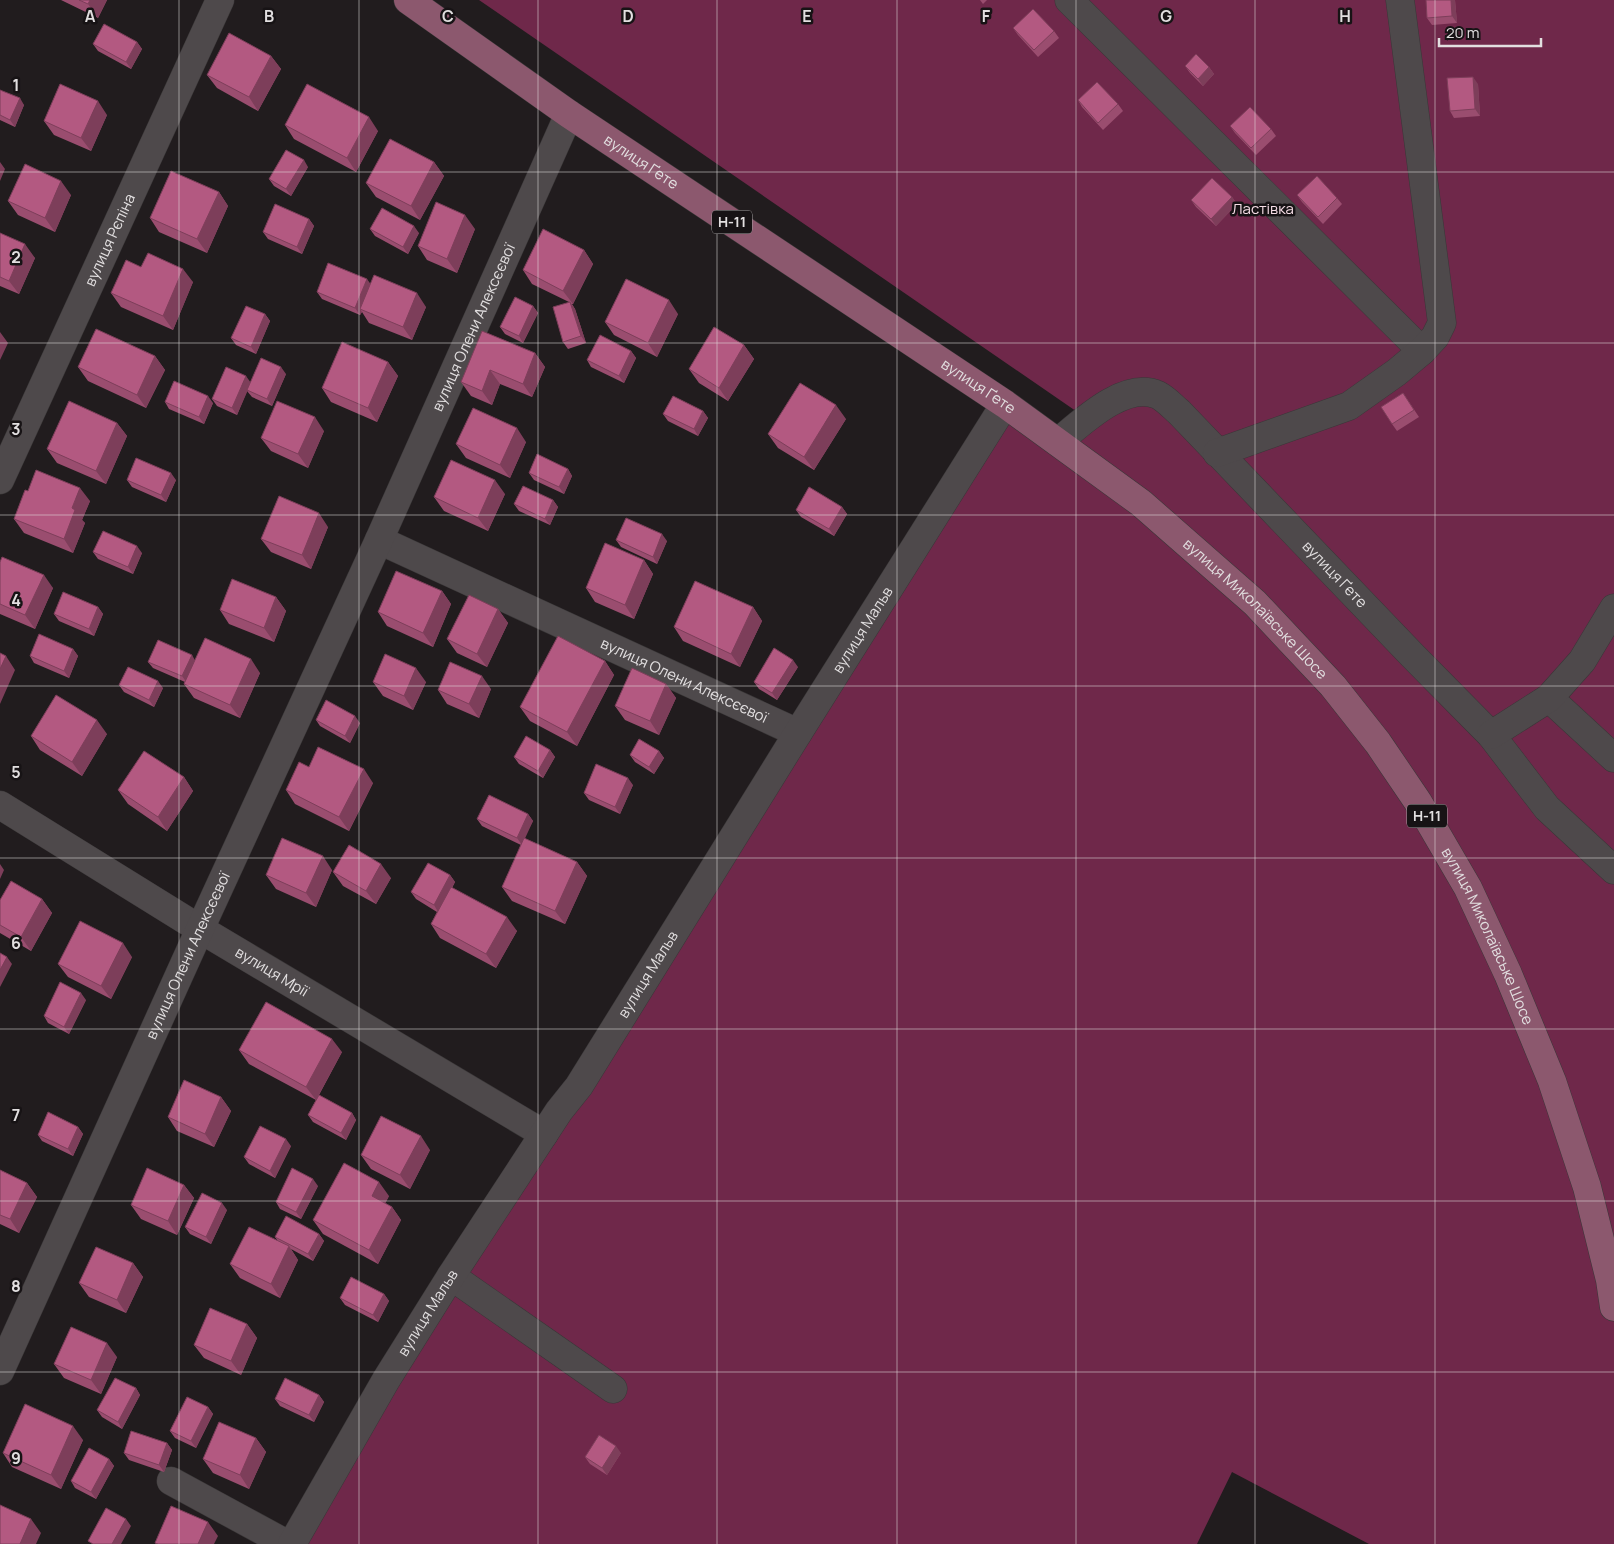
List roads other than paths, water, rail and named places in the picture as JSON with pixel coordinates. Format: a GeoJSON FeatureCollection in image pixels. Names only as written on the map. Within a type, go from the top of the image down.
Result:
{"type":"FeatureCollection","features":[{"type":"Feature","properties":{"kind":"main road","name":"вулиця Ґете"},"geometry":{"type":"LineString","coordinates":[[408,0],[569,114],[1005,404],[1058,442]]}},
{"type":"Feature","properties":{"kind":"main road","name":"вулиця Миколаївське Шосе"},"geometry":{"type":"LineString","coordinates":[[1058,442],[1141,503],[1255,604],[1333,686],[1378,743],[1418,802],[1468,888],[1508,974],[1552,1082],[1587,1187],[1610,1280],[1614,1307]]}},
{"type":"Feature","properties":{"kind":"street","name":"вулиця Рєпіна"},"geometry":{"type":"LineString","coordinates":[[0,480],[220,0]]}},
{"type":"Feature","properties":{"kind":"street"},"geometry":{"type":"LineString","coordinates":[[1069,0],[1422,350]]}},
{"type":"Feature","properties":{"kind":"street"},"geometry":{"type":"LineString","coordinates":[[1217,453],[1348,406],[1397,372],[1422,350],[1435,337],[1442,323],[1400,0]]}},
{"type":"Feature","properties":{"kind":"street","name":"вулиця Олени Алексєєвої"},"geometry":{"type":"LineString","coordinates":[[0,1371],[379,540],[569,114]]}},
{"type":"Feature","properties":{"kind":"street","name":"вулиця Ґете"},"geometry":{"type":"LineString","coordinates":[[1058,442],[1100,409],[1119,398],[1142,391],[1159,396],[1179,412],[1412,656],[1491,735],[1547,808],[1614,870]]}},
{"type":"Feature","properties":{"kind":"street","name":"вулиця Мальв"},"geometry":{"type":"LineString","coordinates":[[292,1544],[386,1380],[558,1111],[579,1086],[798,732],[1005,404]]}},
{"type":"Feature","properties":{"kind":"street","name":"вулиця Олени Алексєєвої"},"geometry":{"type":"LineString","coordinates":[[379,540],[798,732]]}},
{"type":"Feature","properties":{"kind":"street"},"geometry":{"type":"LineString","coordinates":[[1491,735],[1549,698],[1582,661],[1614,608]]}},
{"type":"Feature","properties":{"kind":"street"},"geometry":{"type":"LineString","coordinates":[[1549,698],[1614,758]]}},
{"type":"Feature","properties":{"kind":"street","name":"вулиця Мрії"},"geometry":{"type":"LineString","coordinates":[[0,805],[200,929],[544,1134]]}},
{"type":"Feature","properties":{"kind":"street"},"geometry":{"type":"LineString","coordinates":[[452,1276],[613,1389]]}},
{"type":"Feature","properties":{"kind":"street"},"geometry":{"type":"LineString","coordinates":[[171,1481],[287,1544]]}},
{"type":"Feature","properties":{"kind":"park label","name":"Ластівка"},"geometry":{"type":"Point","coordinates":[1263,209]}}]}
